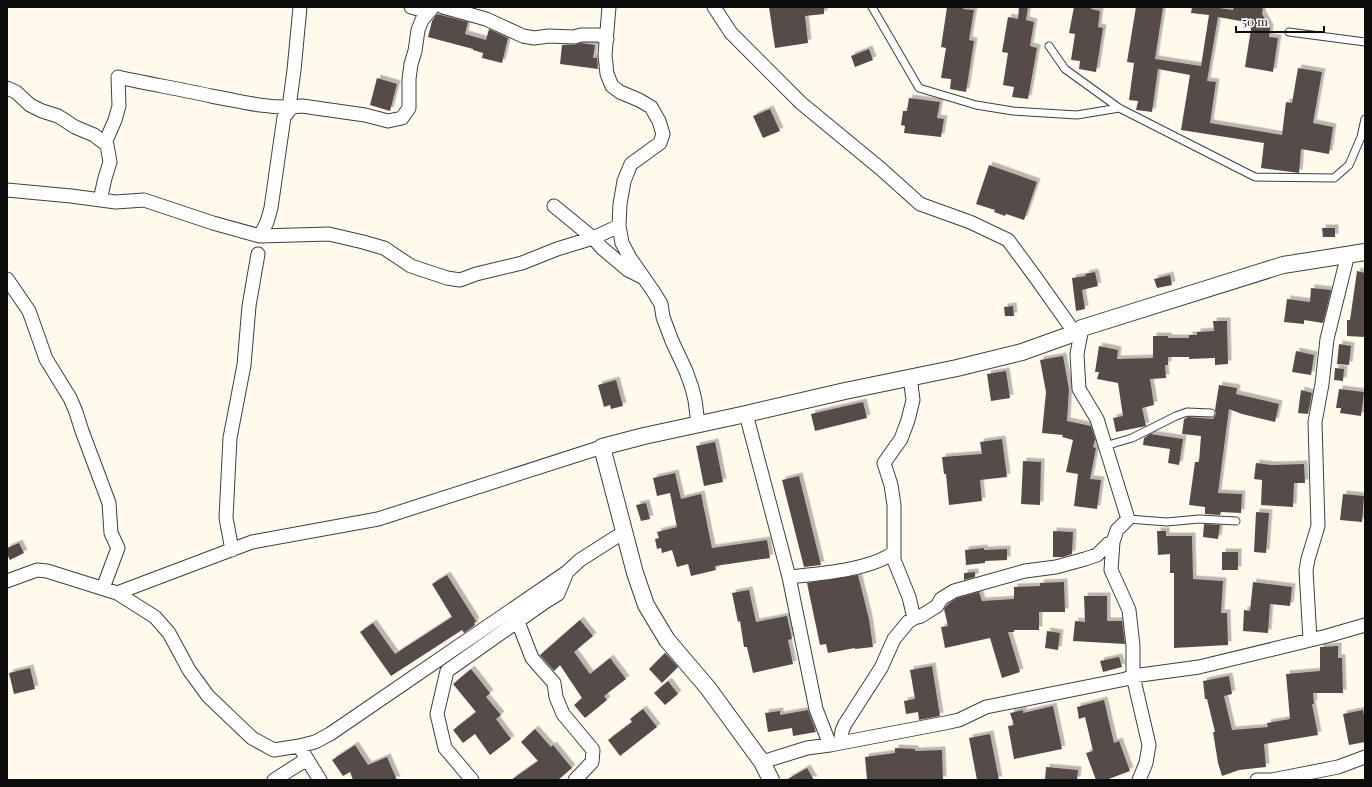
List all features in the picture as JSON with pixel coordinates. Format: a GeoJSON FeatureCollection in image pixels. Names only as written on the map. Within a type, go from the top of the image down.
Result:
{"type":"FeatureCollection","features":[{"type":"Feature","properties":{"kind":"street"},"geometry":{"type":"LineString","coordinates":[[292,107],[290,100],[300,7]]}},
{"type":"Feature","properties":{"kind":"street"},"geometry":{"type":"LineString","coordinates":[[411,7],[431,9]]}},
{"type":"Feature","properties":{"kind":"street"},"geometry":{"type":"LineString","coordinates":[[443,7],[480,17],[523,36],[534,38],[549,36],[574,37],[581,35],[605,34]]}},
{"type":"Feature","properties":{"kind":"street"},"geometry":{"type":"LineString","coordinates":[[610,7],[605,34],[605,55],[607,74],[612,86],[620,92],[651,107],[659,121],[663,134],[660,143],[631,164],[624,181],[620,204],[619,226],[622,243],[630,258],[661,304],[663,317],[686,371],[695,400],[698,424]]}},
{"type":"Feature","properties":{"kind":"street"},"geometry":{"type":"LineString","coordinates":[[714,7],[731,33],[802,103],[881,169],[920,204],[970,222],[1008,240],[1036,278],[1079,331],[1077,354],[1080,389],[1097,419],[1128,519],[1117,530],[1112,542],[1111,570],[1130,610],[1133,646],[1133,676],[1149,745],[1146,763],[1139,780]]}},
{"type":"Feature","properties":{"kind":"street"},"geometry":{"type":"LineString","coordinates":[[105,143],[115,120],[119,106],[118,76],[170,88],[272,107],[302,106],[365,115],[388,121],[402,118],[409,108],[409,79],[418,30],[422,20],[431,9]]}},
{"type":"Feature","properties":{"kind":"street"},"geometry":{"type":"LineString","coordinates":[[7,88],[16,92],[30,105],[58,116],[108,145],[110,162],[100,200]]}},
{"type":"Feature","properties":{"kind":"street"},"geometry":{"type":"LineString","coordinates":[[260,236],[267,222],[271,208],[284,117],[292,107]]}},
{"type":"Feature","properties":{"kind":"street"},"geometry":{"type":"LineString","coordinates":[[7,190],[116,202],[144,200],[213,223],[260,236],[329,234],[384,248],[411,266],[447,278],[460,280],[476,274],[522,263],[557,249],[593,238],[619,226]]}},
{"type":"Feature","properties":{"kind":"street"},"geometry":{"type":"LineString","coordinates":[[554,206],[593,238],[602,248],[628,270],[645,279]]}},
{"type":"Feature","properties":{"kind":"street"},"geometry":{"type":"LineString","coordinates":[[117,592],[252,542],[378,519],[602,447],[644,436],[957,368],[1022,352],[1079,331],[1283,265],[1365,252]]}},
{"type":"Feature","properties":{"kind":"street"},"geometry":{"type":"LineString","coordinates":[[232,550],[226,518],[230,438],[244,365],[249,306],[258,254]]}},
{"type":"Feature","properties":{"kind":"street"},"geometry":{"type":"LineString","coordinates":[[1310,640],[1306,570],[1318,526],[1315,422],[1322,384],[1327,339],[1348,254]]}},
{"type":"Feature","properties":{"kind":"street"},"geometry":{"type":"LineString","coordinates":[[7,279],[29,311],[46,359],[73,405],[96,472],[109,503],[111,533],[118,548],[103,588]]}},
{"type":"Feature","properties":{"kind":"street"},"geometry":{"type":"LineString","coordinates":[[910,377],[913,400],[908,420],[901,439],[884,463],[891,485],[894,506],[894,560],[909,597],[914,618]]}},
{"type":"Feature","properties":{"kind":"street"},"geometry":{"type":"LineString","coordinates":[[746,414],[789,577],[816,709],[835,744]]}},
{"type":"Feature","properties":{"kind":"street"},"geometry":{"type":"LineString","coordinates":[[602,447],[635,573],[646,605],[667,640],[708,688],[762,762],[771,780]]}},
{"type":"Feature","properties":{"kind":"street"},"geometry":{"type":"LineString","coordinates":[[7,580],[36,570],[47,571],[117,592],[156,618],[169,633],[189,670],[208,696],[252,738],[274,750],[314,742],[330,734],[567,572],[580,560],[624,532]]}},
{"type":"Feature","properties":{"kind":"street"},"geometry":{"type":"LineString","coordinates":[[835,744],[845,724],[881,668],[894,639],[908,622],[936,606],[941,599],[954,591],[1025,571],[1056,567],[1085,559],[1097,555],[1112,542]]}},
{"type":"Feature","properties":{"kind":"street"},"geometry":{"type":"LineString","coordinates":[[789,577],[872,564],[888,558],[894,552]]}},
{"type":"Feature","properties":{"kind":"street"},"geometry":{"type":"LineString","coordinates":[[472,780],[445,748],[437,714],[447,671],[558,594],[567,572]]}},
{"type":"Feature","properties":{"kind":"street"},"geometry":{"type":"LineString","coordinates":[[518,622],[532,658],[554,683],[556,697],[563,714],[593,750],[592,762],[575,780]]}},
{"type":"Feature","properties":{"kind":"street"},"geometry":{"type":"LineString","coordinates":[[762,762],[807,748],[945,724],[959,720],[986,707],[1133,676],[1199,666],[1310,640],[1365,625]]}},
{"type":"Feature","properties":{"kind":"street"},"geometry":{"type":"LineString","coordinates":[[299,746],[320,780]]}},
{"type":"Feature","properties":{"kind":"street"},"geometry":{"type":"LineString","coordinates":[[1257,780],[1272,780],[1338,767],[1365,757]]}},
{"type":"Feature","properties":{"kind":"street"},"geometry":{"type":"LineString","coordinates":[[274,780],[307,759]]}},
{"type":"Feature","properties":{"kind":"lane"},"geometry":{"type":"LineString","coordinates":[[872,7],[919,88],[976,105],[1013,111],[1077,115],[1119,108]]}},
{"type":"Feature","properties":{"kind":"lane"},"geometry":{"type":"LineString","coordinates":[[1289,32],[1365,42]]}},
{"type":"Feature","properties":{"kind":"lane"},"geometry":{"type":"LineString","coordinates":[[1049,46],[1065,69],[1119,108],[1255,177],[1334,178],[1349,165],[1361,137],[1365,119]]}},
{"type":"Feature","properties":{"kind":"lane"},"geometry":{"type":"LineString","coordinates":[[1105,446],[1132,438],[1187,412],[1211,413]]}},
{"type":"Feature","properties":{"kind":"lane"},"geometry":{"type":"LineString","coordinates":[[1128,519],[1167,522],[1199,519],[1236,521]]}},
{"type":"Feature","properties":{"kind":"building"},"geometry":{"type":"Polygon","coordinates":[[[769,7],[824,7],[824,14],[805,16],[808,43],[775,48],[769,7]]]}},
{"type":"Feature","properties":{"kind":"building"},"geometry":{"type":"Polygon","coordinates":[[[947,7],[964,7],[963,9],[974,10],[969,40],[974,41],[966,92],[950,89],[951,79],[941,78],[946,48],[941,47],[947,7]]]}},
{"type":"Feature","properties":{"kind":"building"},"geometry":{"type":"Polygon","coordinates":[[[1019,7],[1028,7],[1026,20],[1034,22],[1030,46],[1037,48],[1028,99],[1012,97],[1014,87],[1003,85],[1008,53],[1002,52],[1008,17],[1018,19],[1019,7]]]}},
{"type":"Feature","properties":{"kind":"building"},"geometry":{"type":"Polygon","coordinates":[[[1074,7],[1091,7],[1091,9],[1100,11],[1098,27],[1103,28],[1096,72],[1079,69],[1080,61],[1071,60],[1075,34],[1069,33],[1074,7]]]}},
{"type":"Feature","properties":{"kind":"building"},"geometry":{"type":"Polygon","coordinates":[[[1136,7],[1163,7],[1155,59],[1201,66],[1209,15],[1191,13],[1192,7],[1212,7],[1233,10],[1234,7],[1263,7],[1262,14],[1270,28],[1269,37],[1278,38],[1273,72],[1245,67],[1251,29],[1246,22],[1218,17],[1207,81],[1216,82],[1210,123],[1282,135],[1286,102],[1292,103],[1298,68],[1322,72],[1313,123],[1333,127],[1329,154],[1301,149],[1299,173],[1261,168],[1264,143],[1181,130],[1190,75],[1158,69],[1152,112],[1136,110],[1138,101],[1129,100],[1134,63],[1127,62],[1136,7]]]}},
{"type":"Feature","properties":{"kind":"building"},"geometry":{"type":"Polygon","coordinates":[[[437,14],[468,22],[465,34],[486,40],[489,29],[508,38],[502,63],[482,58],[483,53],[473,49],[428,37],[432,21],[437,14]]]}},
{"type":"Feature","properties":{"kind":"building"},"geometry":{"type":"Polygon","coordinates":[[[581,43],[595,45],[593,58],[597,58],[598,69],[560,64],[562,45],[574,45],[581,43]]]}},
{"type":"Feature","properties":{"kind":"building"},"geometry":{"type":"Polygon","coordinates":[[[869,49],[873,60],[855,67],[851,56],[869,49]]]}},
{"type":"Feature","properties":{"kind":"building"},"geometry":{"type":"Polygon","coordinates":[[[377,78],[397,84],[390,111],[370,105],[377,78]]]}},
{"type":"Feature","properties":{"kind":"building"},"geometry":{"type":"Polygon","coordinates":[[[909,98],[940,102],[937,118],[944,119],[941,137],[904,133],[905,126],[901,125],[903,111],[907,111],[909,98]]]}},
{"type":"Feature","properties":{"kind":"building"},"geometry":{"type":"Polygon","coordinates":[[[770,109],[780,131],[763,138],[753,116],[770,109]]]}},
{"type":"Feature","properties":{"kind":"building"},"geometry":{"type":"Polygon","coordinates":[[[989,165],[1037,182],[1024,220],[1006,214],[1005,216],[994,212],[995,210],[976,204],[989,165]]]}},
{"type":"Feature","properties":{"kind":"building"},"geometry":{"type":"Polygon","coordinates":[[[1322,228],[1335,228],[1335,237],[1323,237],[1322,228]]]}},
{"type":"Feature","properties":{"kind":"building"},"geometry":{"type":"Polygon","coordinates":[[[1357,271],[1365,273],[1365,337],[1347,336],[1347,320],[1350,320],[1357,271]]]}},
{"type":"Feature","properties":{"kind":"building"},"geometry":{"type":"Polygon","coordinates":[[[1095,272],[1098,286],[1082,290],[1085,309],[1076,311],[1072,278],[1086,276],[1085,274],[1095,272]]]}},
{"type":"Feature","properties":{"kind":"building"},"geometry":{"type":"Polygon","coordinates":[[[1170,275],[1172,285],[1157,288],[1154,279],[1170,275]]]}},
{"type":"Feature","properties":{"kind":"building"},"geometry":{"type":"Polygon","coordinates":[[[1311,288],[1331,290],[1323,323],[1304,320],[1304,324],[1284,322],[1287,299],[1310,302],[1311,288]]]}},
{"type":"Feature","properties":{"kind":"building"},"geometry":{"type":"Polygon","coordinates":[[[1013,306],[1014,316],[1005,316],[1004,307],[1013,306]]]}},
{"type":"Feature","properties":{"kind":"building"},"geometry":{"type":"Polygon","coordinates":[[[1213,321],[1227,321],[1228,364],[1215,365],[1215,358],[1189,359],[1189,357],[1168,357],[1168,365],[1165,365],[1166,378],[1150,379],[1154,405],[1142,408],[1146,426],[1116,432],[1113,418],[1123,416],[1118,383],[1097,379],[1099,372],[1095,372],[1099,346],[1118,350],[1117,359],[1153,358],[1153,336],[1189,338],[1189,335],[1197,335],[1197,332],[1214,331],[1213,321]]]}},
{"type":"Feature","properties":{"kind":"building"},"geometry":{"type":"Polygon","coordinates":[[[1339,344],[1351,346],[1349,365],[1337,364],[1339,344]]]}},
{"type":"Feature","properties":{"kind":"building"},"geometry":{"type":"Polygon","coordinates":[[[1296,351],[1314,355],[1311,375],[1292,372],[1296,351]]]}},
{"type":"Feature","properties":{"kind":"building"},"geometry":{"type":"Polygon","coordinates":[[[1063,356],[1069,389],[1067,421],[1091,426],[1095,439],[1093,447],[1096,448],[1090,479],[1101,480],[1097,509],[1074,506],[1078,474],[1066,472],[1073,440],[1062,437],[1063,435],[1042,433],[1046,392],[1040,360],[1063,356]]]}},
{"type":"Feature","properties":{"kind":"building"},"geometry":{"type":"Polygon","coordinates":[[[1335,368],[1344,369],[1343,381],[1334,380],[1335,368]]]}},
{"type":"Feature","properties":{"kind":"building"},"geometry":{"type":"Polygon","coordinates":[[[1006,371],[1010,398],[991,401],[987,374],[1006,371]]]}},
{"type":"Feature","properties":{"kind":"building"},"geometry":{"type":"Polygon","coordinates":[[[616,380],[623,406],[611,409],[610,405],[604,407],[598,385],[616,380]]]}},
{"type":"Feature","properties":{"kind":"building"},"geometry":{"type":"Polygon","coordinates":[[[1219,385],[1237,388],[1236,394],[1279,404],[1275,422],[1242,414],[1229,409],[1218,493],[1242,494],[1241,513],[1221,512],[1220,515],[1205,514],[1205,507],[1189,505],[1195,462],[1199,462],[1201,436],[1182,434],[1184,419],[1188,417],[1213,419],[1216,414],[1215,410],[1219,385]]]}},
{"type":"Feature","properties":{"kind":"building"},"geometry":{"type":"Polygon","coordinates":[[[1339,389],[1364,392],[1361,416],[1340,413],[1341,408],[1336,408],[1339,389]]]}},
{"type":"Feature","properties":{"kind":"building"},"geometry":{"type":"Polygon","coordinates":[[[1301,390],[1312,393],[1308,414],[1298,413],[1301,390]]]}},
{"type":"Feature","properties":{"kind":"building"},"geometry":{"type":"Polygon","coordinates":[[[863,402],[867,418],[815,431],[811,414],[863,402]]]}},
{"type":"Feature","properties":{"kind":"building"},"geometry":{"type":"Polygon","coordinates":[[[1150,434],[1183,439],[1179,465],[1168,463],[1170,449],[1143,445],[1144,438],[1150,434]]]}},
{"type":"Feature","properties":{"kind":"building"},"geometry":{"type":"Polygon","coordinates":[[[1002,439],[1007,477],[980,480],[982,501],[949,505],[946,474],[944,474],[942,457],[982,454],[980,442],[1002,439]]]}},
{"type":"Feature","properties":{"kind":"building"},"geometry":{"type":"Polygon","coordinates":[[[715,442],[723,482],[704,486],[696,446],[715,442]]]}},
{"type":"Feature","properties":{"kind":"building"},"geometry":{"type":"Polygon","coordinates":[[[1023,461],[1041,462],[1040,505],[1021,504],[1023,461]]]}},
{"type":"Feature","properties":{"kind":"building"},"geometry":{"type":"Polygon","coordinates":[[[1256,463],[1272,465],[1304,464],[1305,483],[1294,483],[1293,507],[1261,505],[1262,480],[1254,479],[1256,463]]]}},
{"type":"Feature","properties":{"kind":"building"},"geometry":{"type":"Polygon","coordinates":[[[675,473],[681,499],[701,494],[712,548],[767,540],[770,558],[715,566],[716,570],[691,576],[688,564],[677,567],[672,550],[662,553],[661,548],[657,549],[655,539],[659,538],[657,532],[677,527],[670,493],[657,496],[653,478],[675,473]]]}},
{"type":"Feature","properties":{"kind":"building"},"geometry":{"type":"Polygon","coordinates":[[[799,476],[821,565],[804,567],[782,480],[799,476]]]}},
{"type":"Feature","properties":{"kind":"building"},"geometry":{"type":"Polygon","coordinates":[[[1343,494],[1364,496],[1362,522],[1340,520],[1343,494]]]}},
{"type":"Feature","properties":{"kind":"building"},"geometry":{"type":"Polygon","coordinates":[[[646,503],[650,519],[641,521],[636,505],[646,503]]]}},
{"type":"Feature","properties":{"kind":"building"},"geometry":{"type":"Polygon","coordinates":[[[1256,512],[1269,513],[1266,553],[1254,552],[1256,512]]]}},
{"type":"Feature","properties":{"kind":"building"},"geometry":{"type":"Polygon","coordinates":[[[1204,524],[1220,525],[1218,539],[1203,537],[1204,524]]]}},
{"type":"Feature","properties":{"kind":"building"},"geometry":{"type":"Polygon","coordinates":[[[1053,531],[1073,532],[1072,554],[1063,557],[1053,557],[1053,531]]]}},
{"type":"Feature","properties":{"kind":"building"},"geometry":{"type":"Polygon","coordinates":[[[1157,531],[1166,531],[1166,536],[1192,536],[1193,579],[1223,581],[1221,613],[1227,613],[1228,645],[1174,648],[1174,573],[1170,573],[1170,554],[1158,555],[1157,531]]]}},
{"type":"Feature","properties":{"kind":"building"},"geometry":{"type":"Polygon","coordinates":[[[19,543],[24,553],[10,560],[7,554],[7,548],[19,543]]]}},
{"type":"Feature","properties":{"kind":"building"},"geometry":{"type":"Polygon","coordinates":[[[984,548],[984,550],[1007,549],[1007,560],[985,561],[985,563],[966,565],[965,550],[984,548]]]}},
{"type":"Feature","properties":{"kind":"building"},"geometry":{"type":"Polygon","coordinates":[[[1222,552],[1238,552],[1238,570],[1222,570],[1222,552]]]}},
{"type":"Feature","properties":{"kind":"building"},"geometry":{"type":"Polygon","coordinates":[[[975,572],[975,577],[964,580],[964,573],[975,572]]]}},
{"type":"Feature","properties":{"kind":"building"},"geometry":{"type":"Polygon","coordinates":[[[447,575],[476,621],[474,623],[475,625],[464,633],[462,630],[391,676],[360,632],[373,623],[395,654],[452,617],[432,584],[447,575]]]}},
{"type":"Feature","properties":{"kind":"building"},"geometry":{"type":"Polygon","coordinates":[[[858,575],[869,619],[873,647],[855,648],[828,653],[826,644],[820,645],[807,583],[858,575]]]}},
{"type":"Feature","properties":{"kind":"building"},"geometry":{"type":"Polygon","coordinates":[[[1064,582],[1065,612],[1039,612],[1039,630],[1014,630],[1014,632],[1008,632],[1020,672],[1002,678],[990,638],[945,648],[941,627],[948,626],[944,609],[957,598],[979,592],[982,601],[1014,599],[1014,587],[1040,586],[1040,583],[1064,582]]]}},
{"type":"Feature","properties":{"kind":"building"},"geometry":{"type":"Polygon","coordinates":[[[1253,582],[1292,587],[1290,606],[1270,604],[1268,633],[1243,631],[1244,610],[1250,611],[1253,582]]]}},
{"type":"Feature","properties":{"kind":"building"},"geometry":{"type":"Polygon","coordinates":[[[749,590],[756,622],[787,616],[792,639],[788,640],[793,664],[753,673],[747,647],[744,647],[740,621],[738,622],[732,593],[749,590]]]}},
{"type":"Feature","properties":{"kind":"building"},"geometry":{"type":"Polygon","coordinates":[[[1084,596],[1107,596],[1107,621],[1122,621],[1125,644],[1073,641],[1075,621],[1085,622],[1084,596]]]}},
{"type":"Feature","properties":{"kind":"building"},"geometry":{"type":"Polygon","coordinates":[[[580,620],[593,636],[574,652],[590,674],[610,658],[626,679],[604,696],[607,700],[585,718],[574,705],[582,698],[560,665],[554,671],[540,655],[580,620]]]}},
{"type":"Feature","properties":{"kind":"building"},"geometry":{"type":"Polygon","coordinates":[[[1047,631],[1060,633],[1058,650],[1045,648],[1047,631]]]}},
{"type":"Feature","properties":{"kind":"building"},"geometry":{"type":"Polygon","coordinates":[[[1338,646],[1338,658],[1342,658],[1343,693],[1313,693],[1314,704],[1312,704],[1318,735],[1264,744],[1266,767],[1239,770],[1222,776],[1218,763],[1213,732],[1215,732],[1207,699],[1205,699],[1203,681],[1229,676],[1232,694],[1224,696],[1232,730],[1268,727],[1267,723],[1290,719],[1286,674],[1320,671],[1320,647],[1338,646]]]}},
{"type":"Feature","properties":{"kind":"building"},"geometry":{"type":"Polygon","coordinates":[[[665,653],[678,667],[662,683],[649,669],[665,653]]]}},
{"type":"Feature","properties":{"kind":"building"},"geometry":{"type":"Polygon","coordinates":[[[1119,657],[1122,667],[1103,672],[1100,661],[1119,657]]]}},
{"type":"Feature","properties":{"kind":"building"},"geometry":{"type":"Polygon","coordinates":[[[932,666],[940,716],[919,720],[918,712],[906,714],[904,701],[915,699],[910,670],[932,666]]]}},
{"type":"Feature","properties":{"kind":"building"},"geometry":{"type":"Polygon","coordinates":[[[30,668],[35,689],[14,694],[9,673],[30,668]]]}},
{"type":"Feature","properties":{"kind":"building"},"geometry":{"type":"Polygon","coordinates":[[[471,669],[490,693],[486,697],[501,715],[496,719],[511,739],[490,755],[475,734],[463,743],[453,730],[476,712],[453,684],[471,669]]]}},
{"type":"Feature","properties":{"kind":"building"},"geometry":{"type":"Polygon","coordinates":[[[668,681],[678,694],[665,705],[654,693],[668,681]]]}},
{"type":"Feature","properties":{"kind":"building"},"geometry":{"type":"Polygon","coordinates":[[[1104,700],[1114,743],[1119,741],[1130,771],[1106,780],[1096,780],[1086,753],[1093,751],[1085,717],[1079,719],[1077,707],[1104,700]]]}},
{"type":"Feature","properties":{"kind":"building"},"geometry":{"type":"Polygon","coordinates":[[[1053,706],[1062,749],[1014,759],[1008,726],[1014,725],[1010,713],[1023,710],[1023,713],[1053,706]]]}},
{"type":"Feature","properties":{"kind":"building"},"geometry":{"type":"Polygon","coordinates":[[[643,709],[657,727],[620,756],[608,740],[632,722],[630,719],[643,709]]]}},
{"type":"Feature","properties":{"kind":"building"},"geometry":{"type":"Polygon","coordinates":[[[808,710],[816,732],[793,736],[792,728],[768,732],[765,713],[780,711],[780,715],[808,710]]]}},
{"type":"Feature","properties":{"kind":"building"},"geometry":{"type":"Polygon","coordinates":[[[1363,710],[1365,721],[1365,742],[1349,745],[1343,714],[1363,710]]]}},
{"type":"Feature","properties":{"kind":"building"},"geometry":{"type":"Polygon","coordinates":[[[535,729],[551,747],[553,745],[572,768],[558,780],[511,780],[538,761],[521,742],[535,729]]]}},
{"type":"Feature","properties":{"kind":"building"},"geometry":{"type":"Polygon","coordinates":[[[990,734],[999,780],[977,780],[969,738],[990,734]]]}},
{"type":"Feature","properties":{"kind":"building"},"geometry":{"type":"Polygon","coordinates":[[[355,745],[368,765],[387,757],[397,780],[353,780],[350,772],[343,776],[332,760],[355,745]]]}},
{"type":"Feature","properties":{"kind":"building"},"geometry":{"type":"Polygon","coordinates":[[[895,748],[915,749],[915,751],[942,750],[943,780],[867,780],[865,757],[895,753],[895,748]]]}},
{"type":"Feature","properties":{"kind":"building"},"geometry":{"type":"Polygon","coordinates":[[[1046,767],[1078,770],[1077,780],[1045,780],[1046,767]]]}},
{"type":"Feature","properties":{"kind":"building"},"geometry":{"type":"Polygon","coordinates":[[[807,768],[814,780],[786,780],[807,768]]]}}]}
